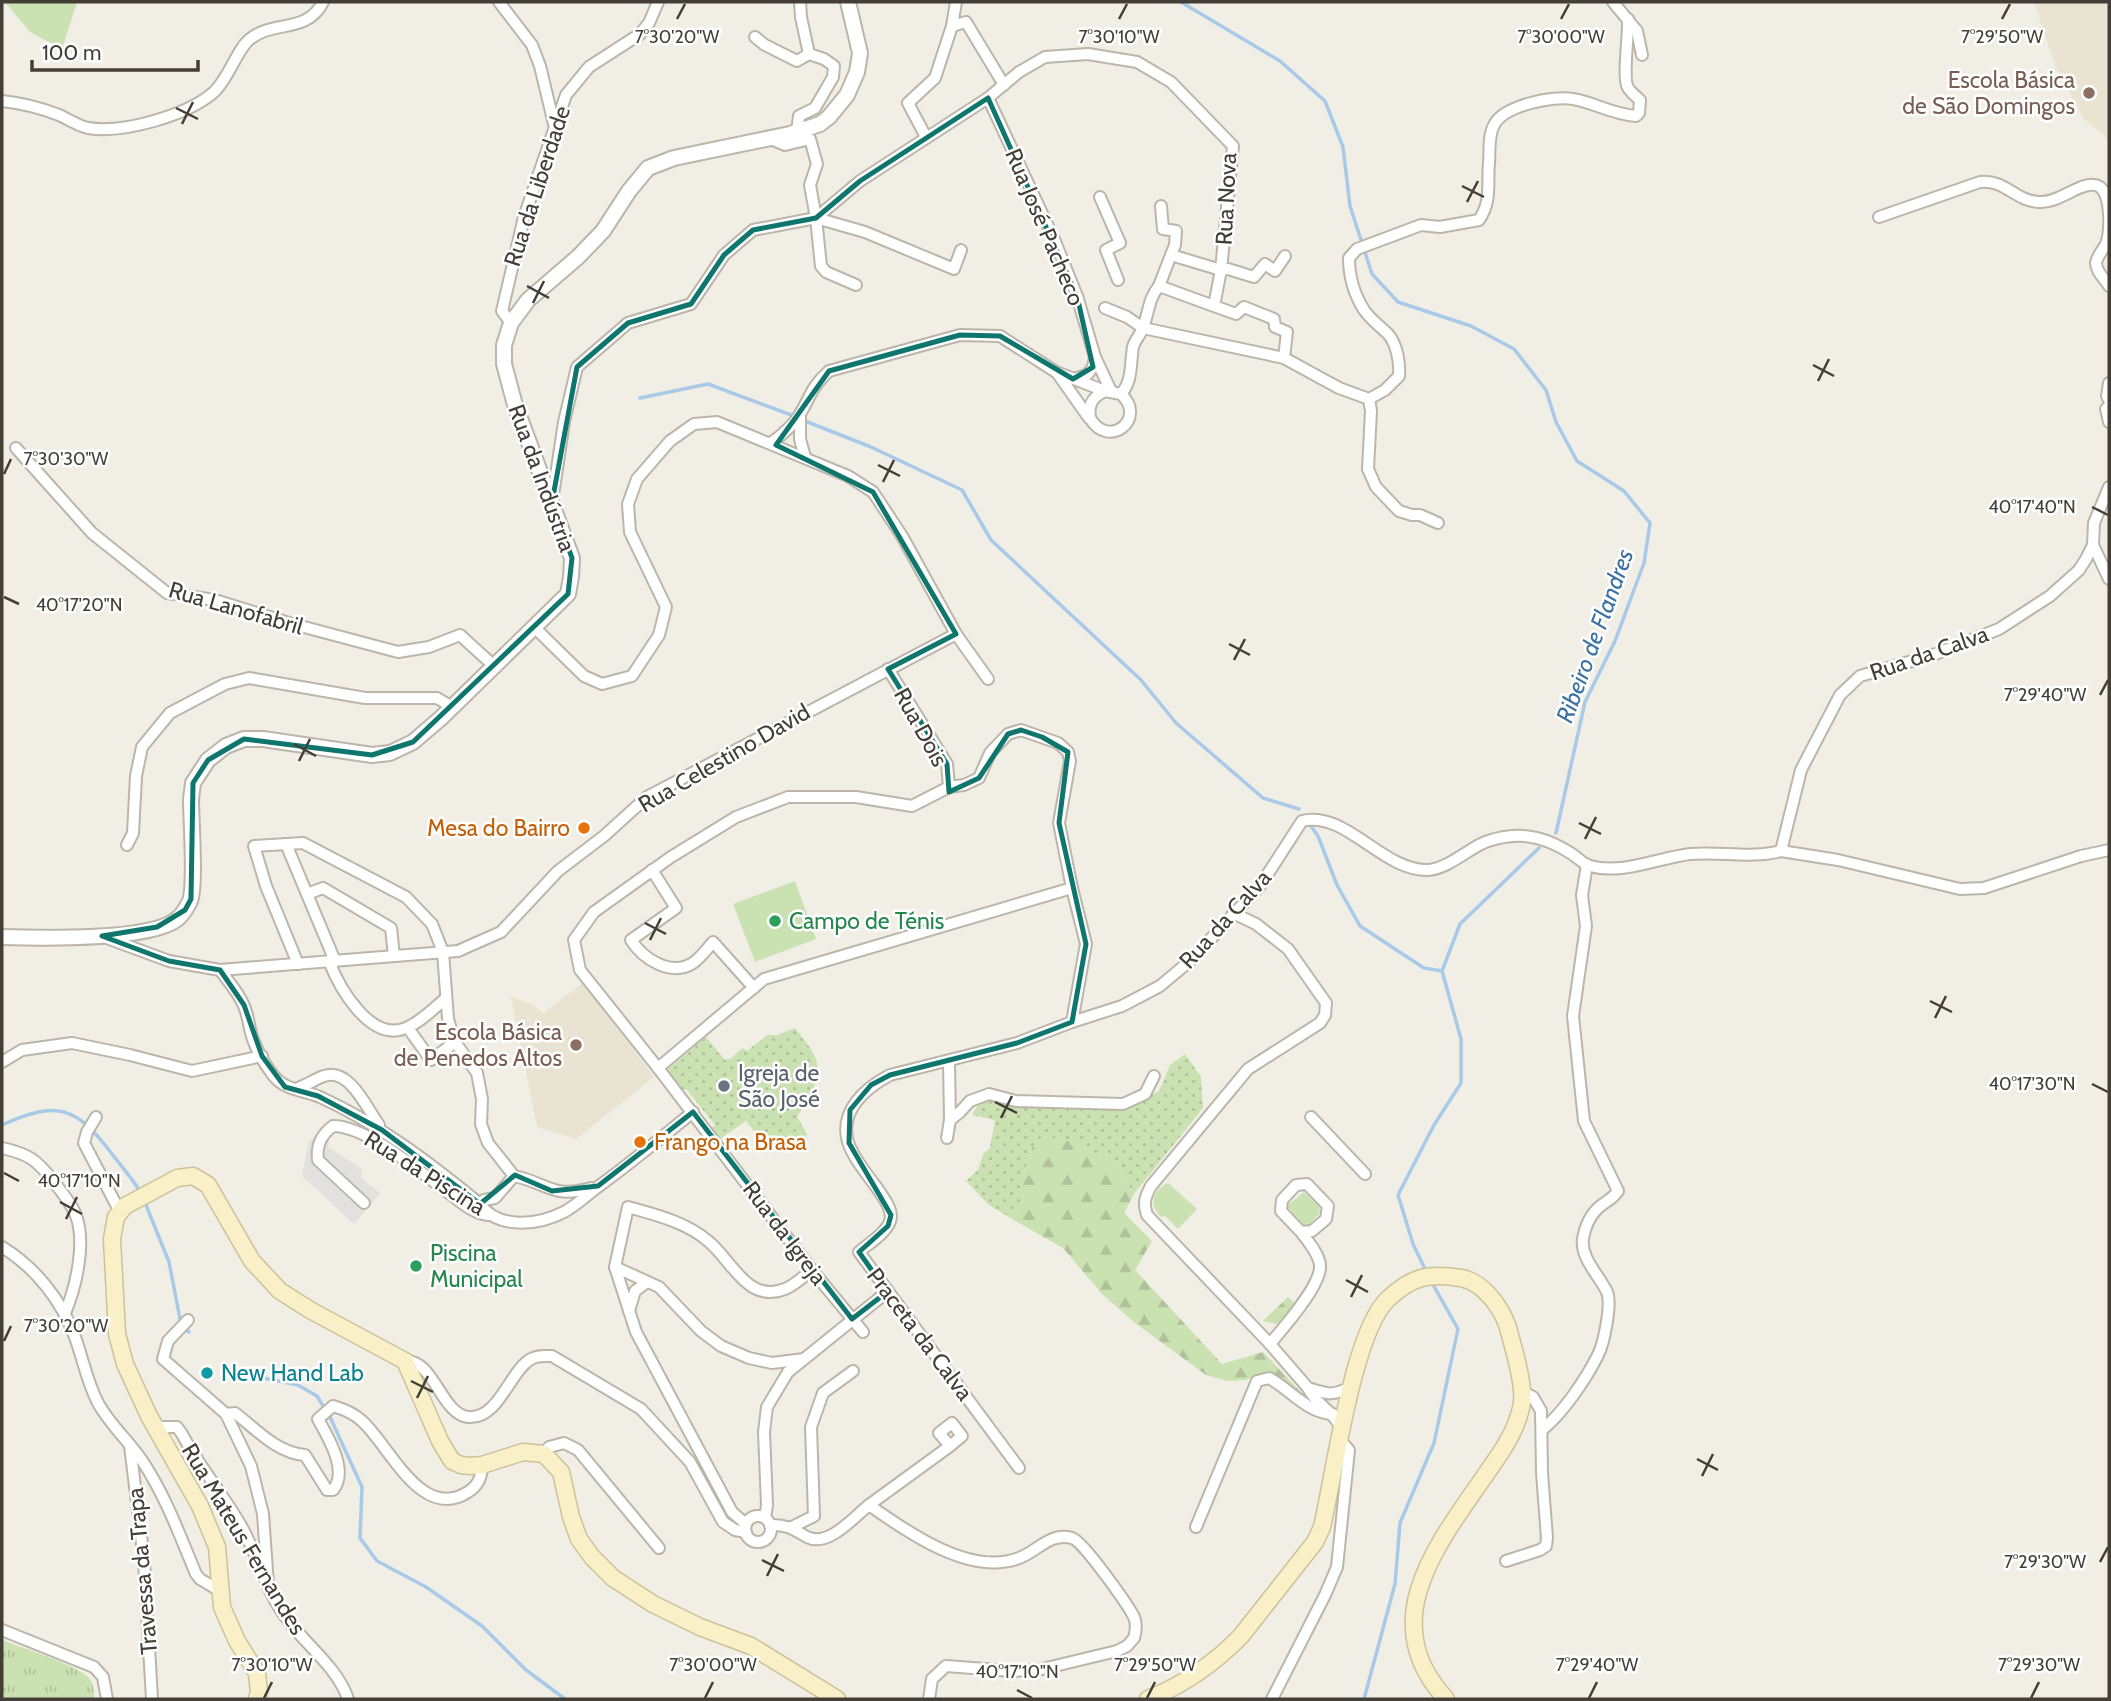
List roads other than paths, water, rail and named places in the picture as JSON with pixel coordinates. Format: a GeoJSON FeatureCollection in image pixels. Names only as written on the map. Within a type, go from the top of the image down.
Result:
{"type":"FeatureCollection","features":[{"type":"Feature","properties":{"kind":"main road"},"geometry":{"type":"LineString","coordinates":[[257,1699],[257,1673],[222,1607],[217,1547],[200,1506],[149,1416],[125,1364],[117,1334],[112,1239],[114,1224],[123,1209],[177,1178],[193,1177],[203,1181],[221,1206],[252,1261],[280,1291],[310,1311],[405,1361],[440,1441],[452,1461],[461,1465],[482,1465],[523,1452],[544,1454],[561,1472],[579,1539],[613,1578],[653,1604],[700,1627],[751,1646],[837,1699]]}},
{"type":"Feature","properties":{"kind":"main road"},"geometry":{"type":"LineString","coordinates":[[1148,1699],[1184,1680],[1228,1650],[1315,1542],[1322,1527],[1341,1435],[1371,1322],[1386,1300],[1409,1283],[1435,1274],[1466,1279],[1491,1295],[1509,1328],[1522,1405],[1513,1436],[1440,1541],[1421,1583],[1415,1606],[1412,1618],[1417,1651],[1434,1686],[1446,1699]]}},
{"type":"Feature","properties":{"kind":"street"},"geometry":{"type":"LineString","coordinates":[[2,101],[58,115],[88,128],[134,127],[189,109],[215,91],[248,39],[294,25],[316,15],[323,2]]}},
{"type":"Feature","properties":{"kind":"street"},"geometry":{"type":"LineString","coordinates":[[499,2],[532,45],[555,126]]}},
{"type":"Feature","properties":{"kind":"street","name":"Rua da Liberdade"},"geometry":{"type":"LineString","coordinates":[[511,323],[502,311],[507,283],[524,217],[566,95],[589,67],[640,34],[649,23],[658,2]]}},
{"type":"Feature","properties":{"kind":"street"},"geometry":{"type":"LineString","coordinates":[[800,2],[809,54]]}},
{"type":"Feature","properties":{"kind":"street","name":"Rua da Indústria"},"geometry":{"type":"LineString","coordinates":[[2,937],[39,939],[102,936],[157,927],[176,920],[191,899],[191,799],[193,783],[208,760],[226,746],[244,739],[263,739],[372,755],[390,753],[413,742],[568,594],[572,578],[572,558],[515,405],[503,364],[504,345],[511,323],[528,300],[578,257],[603,231],[648,168],[674,158],[797,131],[820,124],[829,117],[847,95],[857,72],[860,53],[848,2]]}},
{"type":"Feature","properties":{"kind":"street"},"geometry":{"type":"LineString","coordinates":[[926,137],[908,103],[935,79],[952,26],[956,2]]}},
{"type":"Feature","properties":{"kind":"street"},"geometry":{"type":"LineString","coordinates":[[1613,2],[1637,31],[1642,55]]}},
{"type":"Feature","properties":{"kind":"street"},"geometry":{"type":"LineString","coordinates":[[1105,308],[1127,317],[1143,328],[1284,358],[1339,388],[1369,399],[1385,390],[1399,376],[1394,344],[1388,334],[1375,324],[1363,309],[1354,290],[1349,274],[1349,258],[1357,249],[1369,243],[1422,225],[1440,227],[1479,220],[1485,212],[1489,198],[1490,138],[1494,124],[1503,114],[1519,107],[1559,98],[1572,98],[1616,114],[1636,116],[1639,113],[1640,100],[1627,86],[1625,75],[1628,19]]}},
{"type":"Feature","properties":{"kind":"street"},"geometry":{"type":"LineString","coordinates":[[952,26],[966,22],[1004,85]]}},
{"type":"Feature","properties":{"kind":"street"},"geometry":{"type":"LineString","coordinates":[[755,37],[797,61],[809,54],[834,66],[833,77],[815,108],[799,116],[797,131]]}},
{"type":"Feature","properties":{"kind":"street","name":"Rua Nova"},"geometry":{"type":"LineString","coordinates":[[816,218],[860,181],[988,98],[1019,72],[1045,57],[1088,54],[1137,62],[1171,82],[1233,146],[1221,270],[1214,306]]}},
{"type":"Feature","properties":{"kind":"street","name":"Rua José Pacheco"},"geometry":{"type":"LineString","coordinates":[[988,98],[1054,239],[1077,296],[1094,358],[1112,392],[1126,399],[1130,412],[1125,425],[1119,430],[1106,432],[1099,429],[1090,418],[1090,405],[1094,398],[1112,392],[1128,386],[1133,347],[1143,328],[1152,294],[1171,255]]}},
{"type":"Feature","properties":{"kind":"street"},"geometry":{"type":"LineString","coordinates":[[768,138],[785,145],[810,139],[817,164],[810,186],[821,266],[826,272],[856,285]]}},
{"type":"Feature","properties":{"kind":"street"},"geometry":{"type":"LineString","coordinates":[[1879,218],[1980,182],[1993,181],[2025,199],[2039,202],[2057,200],[2076,188],[2093,185],[2100,187],[2108,201],[2108,233],[2096,263],[2098,272],[2109,286]]}},
{"type":"Feature","properties":{"kind":"street","name":"Rua José Pacheco"},"geometry":{"type":"LineString","coordinates":[[1100,197],[1120,243],[1106,250],[1118,280]]}},
{"type":"Feature","properties":{"kind":"street"},"geometry":{"type":"LineString","coordinates":[[1161,206],[1163,229],[1176,231],[1171,255],[1254,277],[1265,264],[1275,271],[1285,256]]}},
{"type":"Feature","properties":{"kind":"street"},"geometry":{"type":"LineString","coordinates":[[552,502],[564,422],[577,367],[628,323],[691,304],[724,255],[753,230],[816,218],[865,232],[954,269],[961,250]]}},
{"type":"Feature","properties":{"kind":"street"},"geometry":{"type":"LineString","coordinates":[[1158,286],[1237,314],[1244,307],[1274,319],[1275,327],[1287,332],[1284,358]]}},
{"type":"Feature","properties":{"kind":"street"},"geometry":{"type":"LineString","coordinates":[[771,443],[786,432],[800,414],[815,384],[829,372],[960,335],[1000,336],[1056,372],[1112,392]]}},
{"type":"Feature","properties":{"kind":"street"},"geometry":{"type":"LineString","coordinates":[[1073,379],[1087,375],[1093,367],[1094,358]]}},
{"type":"Feature","properties":{"kind":"street"},"geometry":{"type":"LineString","coordinates":[[1056,372],[1090,418]]}},
{"type":"Feature","properties":{"kind":"street"},"geometry":{"type":"LineString","coordinates":[[2109,383],[2109,400]]}},
{"type":"Feature","properties":{"kind":"street"},"geometry":{"type":"LineString","coordinates":[[1369,399],[1371,411],[1368,469],[1376,487],[1399,511],[1412,515],[1420,514],[1438,523]]}},
{"type":"Feature","properties":{"kind":"street"},"geometry":{"type":"LineString","coordinates":[[2109,406],[2106,409],[2109,422]]}},
{"type":"Feature","properties":{"kind":"street"},"geometry":{"type":"LineString","coordinates":[[800,414],[800,439],[805,457]]}},
{"type":"Feature","properties":{"kind":"street"},"geometry":{"type":"LineString","coordinates":[[534,627],[584,677],[602,684],[632,676],[659,635],[666,607],[630,532],[628,504],[637,479],[670,441],[694,424],[717,422],[848,475],[873,492],[902,537],[956,634],[988,679]]}},
{"type":"Feature","properties":{"kind":"street","name":"Rua Lanofabril"},"geometry":{"type":"LineString","coordinates":[[16,448],[92,533],[167,593],[215,600],[289,624],[398,652],[429,647],[460,635],[494,666]]}},
{"type":"Feature","properties":{"kind":"street","name":"Rua da Calva"},"geometry":{"type":"LineString","coordinates":[[1781,850],[1801,770],[1840,695],[1860,676],[1933,655],[1999,629],[2050,596],[2079,570],[2092,545],[2094,523],[2109,487]]}},
{"type":"Feature","properties":{"kind":"street"},"geometry":{"type":"LineString","coordinates":[[2092,545],[2109,579]]}},
{"type":"Feature","properties":{"kind":"street","name":"Rua Celestino David"},"geometry":{"type":"LineString","coordinates":[[102,936],[169,961],[220,970],[458,951],[501,932],[558,871],[604,836],[647,797],[956,634]]}},
{"type":"Feature","properties":{"kind":"street","name":"Rua Dois"},"geometry":{"type":"LineString","coordinates":[[888,668],[947,764],[949,787]]}},
{"type":"Feature","properties":{"kind":"street"},"geometry":{"type":"LineString","coordinates":[[127,845],[133,833],[136,776],[142,747],[170,713],[225,684],[249,678],[365,698],[437,698],[452,707]]}},
{"type":"Feature","properties":{"kind":"street","name":"Rua da Igreja"},"geometry":{"type":"LineString","coordinates":[[863,1332],[580,970],[574,940],[594,912],[652,870],[736,817],[788,797],[856,797],[912,806],[949,787],[979,779],[990,753],[1008,734],[1021,730],[1058,743],[1068,752],[1069,761],[1059,823],[1086,944],[1072,1022]]}},
{"type":"Feature","properties":{"kind":"street","name":"Rua da Calva"},"geometry":{"type":"LineString","coordinates":[[886,1202],[849,1143],[846,1126],[850,1110],[871,1085],[890,1075],[1017,1043],[1122,1006],[1160,986],[1191,960],[1260,887],[1302,821],[1316,818],[1332,823],[1402,866],[1430,870],[1482,844],[1511,836],[1531,836],[1548,841],[1587,865]]}},
{"type":"Feature","properties":{"kind":"street"},"geometry":{"type":"LineString","coordinates":[[298,964],[266,886],[254,846],[303,843],[406,897],[432,924],[443,952],[448,1019],[455,1042],[477,1073],[482,1099],[481,1124],[488,1143],[514,1176],[552,1191],[576,1192],[598,1186]]}},
{"type":"Feature","properties":{"kind":"street"},"geometry":{"type":"LineString","coordinates":[[286,844],[332,961],[337,982],[349,1001],[365,1017],[384,1029],[397,1031],[408,1028],[446,998]]}},
{"type":"Feature","properties":{"kind":"street"},"geometry":{"type":"LineString","coordinates":[[1543,1429],[1558,1414],[1599,1353],[1610,1303],[1588,1262],[1582,1241],[1588,1223],[1597,1209],[1618,1191],[1584,1121],[1573,1016],[1586,926],[1582,895],[1587,865],[1606,868],[1693,854],[1729,856],[1769,854],[1781,850],[1838,860],[1960,889],[1984,888],[2081,856],[2109,850]]}},
{"type":"Feature","properties":{"kind":"street"},"geometry":{"type":"LineString","coordinates":[[652,870],[676,908],[631,940],[638,950],[653,963],[671,967],[692,964],[713,942],[754,988]]}},
{"type":"Feature","properties":{"kind":"street"},"geometry":{"type":"LineString","coordinates":[[307,894],[323,888],[391,928],[394,956]]}},
{"type":"Feature","properties":{"kind":"street"},"geometry":{"type":"LineString","coordinates":[[658,1068],[764,979],[1072,888]]}},
{"type":"Feature","properties":{"kind":"street"},"geometry":{"type":"LineString","coordinates":[[1233,913],[1256,924],[1288,949],[1326,1003],[1325,1015],[1320,1023],[1248,1069],[1166,1168],[1145,1198],[1147,1215],[1270,1344],[1308,1388],[1310,1394],[1333,1414],[1349,1450],[1337,1567],[1272,1699]]}},
{"type":"Feature","properties":{"kind":"street"},"geometry":{"type":"LineString","coordinates":[[220,970],[244,1005],[254,1042],[261,1056],[272,1074],[285,1087],[298,1088],[358,1115],[383,1130],[397,1143],[430,1162],[485,1211],[514,1224],[564,1212],[693,1112]]}},
{"type":"Feature","properties":{"kind":"street"},"geometry":{"type":"LineString","coordinates":[[408,1028],[431,1060],[455,1042]]}},
{"type":"Feature","properties":{"kind":"street"},"geometry":{"type":"LineString","coordinates":[[2,1062],[22,1050],[72,1043],[191,1071],[261,1056]]}},
{"type":"Feature","properties":{"kind":"street"},"geometry":{"type":"LineString","coordinates":[[947,1138],[950,1120],[949,1061]]}},
{"type":"Feature","properties":{"kind":"street"},"geometry":{"type":"LineString","coordinates":[[298,1088],[324,1076],[336,1074],[349,1081],[383,1130]]}},
{"type":"Feature","properties":{"kind":"street"},"geometry":{"type":"LineString","coordinates":[[950,1120],[970,1101],[989,1094],[1016,1101],[1122,1104],[1146,1094],[1154,1076]]}},
{"type":"Feature","properties":{"kind":"street"},"geometry":{"type":"LineString","coordinates":[[96,1117],[83,1143],[123,1209]]}},
{"type":"Feature","properties":{"kind":"street"},"geometry":{"type":"LineString","coordinates":[[1311,1117],[1365,1174]]}},
{"type":"Feature","properties":{"kind":"street","name":"Rua da Piscina"},"geometry":{"type":"LineString","coordinates":[[364,1203],[317,1160],[316,1150],[323,1136],[333,1126],[346,1126],[360,1131],[462,1203],[482,1215],[494,1216]]}},
{"type":"Feature","properties":{"kind":"street"},"geometry":{"type":"LineString","coordinates":[[2,1148],[29,1155],[42,1166],[75,1215],[79,1259],[72,1296],[65,1313]]}},
{"type":"Feature","properties":{"kind":"street"},"geometry":{"type":"LineString","coordinates":[[480,1204],[484,1200],[495,1198],[514,1176]]}},
{"type":"Feature","properties":{"kind":"street"},"geometry":{"type":"LineString","coordinates":[[1270,1344],[1315,1283],[1320,1266],[1311,1245],[1281,1211],[1282,1200],[1296,1185],[1307,1184],[1328,1206],[1326,1219],[1312,1231],[1301,1232]]}},
{"type":"Feature","properties":{"kind":"street","name":"Praceta da Calva"},"geometry":{"type":"LineString","coordinates":[[886,1202],[891,1216],[888,1226],[859,1252],[1019,1468]]}},
{"type":"Feature","properties":{"kind":"street"},"geometry":{"type":"LineString","coordinates":[[812,1270],[786,1289],[769,1292],[750,1288],[708,1241],[667,1217],[628,1208],[615,1267],[636,1332],[732,1512],[754,1541],[769,1537],[764,1432],[767,1408],[788,1373],[887,1292]]}},
{"type":"Feature","properties":{"kind":"street"},"geometry":{"type":"LineString","coordinates":[[2,1247],[50,1289],[65,1313],[98,1403],[108,1421],[130,1444],[164,1496],[196,1574],[220,1591]]}},
{"type":"Feature","properties":{"kind":"street"},"geometry":{"type":"LineString","coordinates":[[615,1267],[659,1287],[701,1331],[721,1346],[748,1358],[772,1363],[804,1359]]}},
{"type":"Feature","properties":{"kind":"street"},"geometry":{"type":"LineString","coordinates":[[629,1311],[635,1291],[647,1282]]}},
{"type":"Feature","properties":{"kind":"street"},"geometry":{"type":"LineString","coordinates":[[188,1320],[168,1341],[163,1359],[226,1414],[251,1466],[263,1514],[268,1584]]}},
{"type":"Feature","properties":{"kind":"street"},"geometry":{"type":"LineString","coordinates":[[405,1361],[412,1361],[422,1367],[456,1411],[468,1417],[481,1415],[492,1407],[528,1359],[552,1356],[568,1364],[641,1409],[690,1461],[723,1522],[735,1530],[746,1528],[756,1517],[792,1527],[810,1539],[829,1537],[869,1504],[950,1446]]}},
{"type":"Feature","properties":{"kind":"street"},"geometry":{"type":"LineString","coordinates":[[792,1527],[814,1516],[811,1427],[823,1393],[853,1371]]}},
{"type":"Feature","properties":{"kind":"street"},"geometry":{"type":"LineString","coordinates":[[1196,1527],[1257,1381],[1269,1378],[1312,1411],[1333,1414]]}},
{"type":"Feature","properties":{"kind":"street"},"geometry":{"type":"LineString","coordinates":[[1308,1388],[1327,1394],[1338,1394],[1353,1386]]}},
{"type":"Feature","properties":{"kind":"street"},"geometry":{"type":"LineString","coordinates":[[1506,1561],[1546,1546],[1541,1411],[1533,1397],[1521,1391]]}},
{"type":"Feature","properties":{"kind":"street"},"geometry":{"type":"LineString","coordinates":[[226,1414],[235,1413],[283,1450],[305,1455],[327,1490],[333,1490],[338,1484],[339,1469],[318,1419],[333,1406],[344,1409],[362,1421],[420,1489],[433,1497],[446,1501],[476,1486],[482,1473],[482,1465]]}},
{"type":"Feature","properties":{"kind":"street","name":"Rua Mateus Fernandes"},"geometry":{"type":"LineString","coordinates":[[157,1427],[177,1427],[182,1434],[241,1525],[285,1618],[333,1673],[345,1689],[348,1699]]}},
{"type":"Feature","properties":{"kind":"street"},"geometry":{"type":"LineString","coordinates":[[544,1454],[549,1447],[564,1443],[578,1450],[659,1548]]}},
{"type":"Feature","properties":{"kind":"street","name":"Travessa da Trapa"},"geometry":{"type":"LineString","coordinates":[[130,1444],[144,1560],[152,1699]]}},
{"type":"Feature","properties":{"kind":"street"},"geometry":{"type":"LineString","coordinates":[[869,1504],[920,1538],[954,1555],[980,1563],[1018,1559],[1055,1536],[1075,1538],[1087,1550],[1135,1618],[1134,1638],[1127,1646],[1117,1651],[1038,1670],[1012,1671],[946,1666],[932,1679],[929,1699]]}},
{"type":"Feature","properties":{"kind":"street"},"geometry":{"type":"LineString","coordinates":[[2,1630],[94,1667],[103,1677],[107,1699]]}},
{"type":"Feature","properties":{"kind":"waterway","name":"Ribeiro de Flandres"},"geometry":{"type":"LineString","coordinates":[[1181,2],[1280,61],[1325,101],[1343,147],[1350,206],[1372,274],[1398,302],[1471,326],[1514,349],[1546,390],[1556,422],[1577,461],[1624,491],[1650,523],[1644,563],[1615,641],[1585,702],[1556,833]]}},
{"type":"Feature","properties":{"kind":"waterway"},"geometry":{"type":"LineString","coordinates":[[640,398],[708,384],[794,416]]}},
{"type":"Feature","properties":{"kind":"waterway"},"geometry":{"type":"LineString","coordinates":[[805,421],[871,447],[962,490],[991,540],[1141,680],[1176,723],[1263,798],[1299,809]]}},
{"type":"Feature","properties":{"kind":"waterway"},"geometry":{"type":"LineString","coordinates":[[1311,826],[1318,836],[1337,885],[1360,926],[1424,968],[1442,971]]}},
{"type":"Feature","properties":{"kind":"waterway","name":"Ribeiro de Flandres"},"geometry":{"type":"LineString","coordinates":[[1426,1271],[1413,1244],[1398,1195],[1434,1125],[1461,1083],[1461,1039],[1442,971],[1460,924],[1539,848]]}},
{"type":"Feature","properties":{"kind":"waterway"},"geometry":{"type":"LineString","coordinates":[[2,1125],[37,1112],[64,1112],[76,1117],[99,1138],[141,1193]]}},
{"type":"Feature","properties":{"kind":"waterway"},"geometry":{"type":"LineString","coordinates":[[144,1200],[169,1262],[181,1324],[189,1332]]}},
{"type":"Feature","properties":{"kind":"waterway","name":"Ribeiro de Flandres"},"geometry":{"type":"LineString","coordinates":[[1364,1699],[1395,1584],[1400,1523],[1434,1443],[1458,1329],[1431,1281]]}},
{"type":"Feature","properties":{"kind":"waterway"},"geometry":{"type":"LineString","coordinates":[[259,1377],[298,1385],[317,1396],[330,1417],[362,1487],[360,1538],[377,1561],[426,1587],[482,1626],[526,1670],[565,1699]]}},
{"type":"Feature","properties":{"kind":"place","name":"Escola Básica de São Domingos"},"geometry":{"type":"Point","coordinates":[2089,93]}},
{"type":"Feature","properties":{"kind":"place","name":"Mesa do Bairro"},"geometry":{"type":"Point","coordinates":[584,828]}},
{"type":"Feature","properties":{"kind":"place","name":"Campo de Ténis"},"geometry":{"type":"Point","coordinates":[775,921]}},
{"type":"Feature","properties":{"kind":"place","name":"Escola Básica de Penedos Altos"},"geometry":{"type":"Point","coordinates":[576,1045]}},
{"type":"Feature","properties":{"kind":"place","name":"Igreja de São José"},"geometry":{"type":"Point","coordinates":[724,1086]}},
{"type":"Feature","properties":{"kind":"place","name":"Frango na Brasa"},"geometry":{"type":"Point","coordinates":[640,1142]}},
{"type":"Feature","properties":{"kind":"place","name":"Piscina Municipal"},"geometry":{"type":"Point","coordinates":[416,1266]}},
{"type":"Feature","properties":{"kind":"place","name":"New Hand Lab"},"geometry":{"type":"Point","coordinates":[207,1373]}}]}
